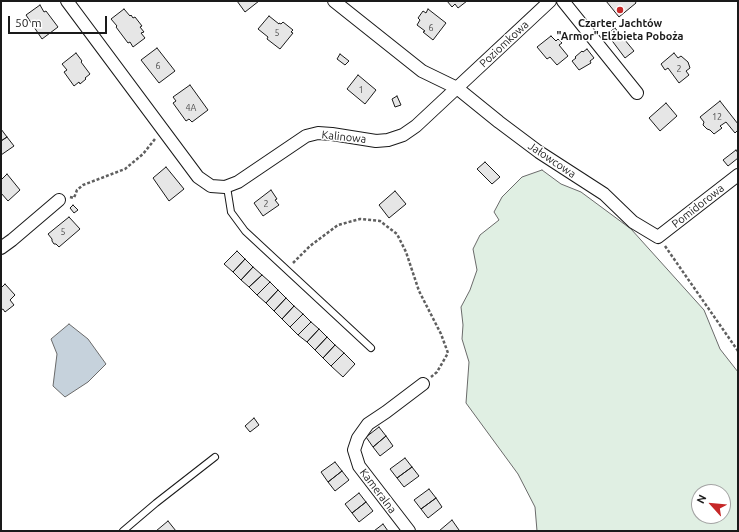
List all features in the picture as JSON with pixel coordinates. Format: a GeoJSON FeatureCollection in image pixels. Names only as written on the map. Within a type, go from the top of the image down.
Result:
{"type":"FeatureCollection","features":[{"type":"Feature","properties":{"kind":"street"},"geometry":{"type":"LineString","coordinates":[[67,1],[198,177],[211,186],[227,186]]}},
{"type":"Feature","properties":{"kind":"street","name":"Jałowcowa"},"geometry":{"type":"LineString","coordinates":[[334,1],[422,71],[457,88],[498,122],[539,152],[604,194],[633,222],[658,237]]}},
{"type":"Feature","properties":{"kind":"street","name":"Poziomkowa"},"geometry":{"type":"LineString","coordinates":[[457,88],[550,1]]}},
{"type":"Feature","properties":{"kind":"street"},"geometry":{"type":"LineString","coordinates":[[562,1],[637,93]]}},
{"type":"Feature","properties":{"kind":"street","name":"Kalinowa"},"geometry":{"type":"LineString","coordinates":[[227,186],[238,182],[306,136],[318,133],[376,141],[388,140],[402,135],[416,126],[457,88]]}},
{"type":"Feature","properties":{"kind":"street","name":"Pomidorowa"},"geometry":{"type":"LineString","coordinates":[[658,237],[738,175]]}},
{"type":"Feature","properties":{"kind":"street"},"geometry":{"type":"LineString","coordinates":[[1,248],[59,200]]}},
{"type":"Feature","properties":{"kind":"street","name":"Kameralna"},"geometry":{"type":"LineString","coordinates":[[409,531],[359,466],[354,450],[358,438],[368,424],[423,384]]}},
{"type":"Feature","properties":{"kind":"lane"},"geometry":{"type":"LineString","coordinates":[[227,186],[231,212],[245,231],[371,348]]}},
{"type":"Feature","properties":{"kind":"lane"},"geometry":{"type":"LineString","coordinates":[[123,531],[215,457]]}},
{"type":"Feature","properties":{"kind":"path"},"geometry":{"type":"LineString","coordinates":[[59,200],[68,197],[74,198],[78,190],[83,185],[124,169],[143,154],[162,129]]}},
{"type":"Feature","properties":{"kind":"path"},"geometry":{"type":"LineString","coordinates":[[286,269],[310,246],[338,225],[360,219],[380,221],[397,234],[406,252],[419,291],[441,334],[448,353],[438,372],[423,384]]}},
{"type":"Feature","properties":{"kind":"path"},"geometry":{"type":"LineString","coordinates":[[658,237],[738,351]]}},
{"type":"Feature","properties":{"kind":"green space"},"geometry":{"type":"Polygon","coordinates":[[[542,170],[561,184],[581,192],[631,229],[704,310],[720,349],[738,372],[738,531],[537,531],[535,507],[518,474],[466,403],[469,362],[462,339],[463,325],[461,307],[470,290],[477,270],[473,249],[480,235],[499,220],[494,212],[502,197],[522,177],[542,170]]]}},
{"type":"Feature","properties":{"kind":"shaded area"},"geometry":{"type":"Polygon","coordinates":[[[69,324],[88,339],[106,364],[88,382],[65,397],[53,386],[57,354],[51,339],[69,324]]]}},
{"type":"Feature","properties":{"kind":"building"},"geometry":{"type":"Polygon","coordinates":[[[237,1],[259,1],[245,12],[237,1]]]}},
{"type":"Feature","properties":{"kind":"building"},"geometry":{"type":"Polygon","coordinates":[[[447,1],[467,1],[458,8],[455,4],[452,7],[447,1]]]}},
{"type":"Feature","properties":{"kind":"building","name":"Czarter Jachtów \"Armor\" Elżbieta Poboża"},"geometry":{"type":"Polygon","coordinates":[[[606,1],[635,1],[636,3],[619,17],[606,1]]]}},
{"type":"Feature","properties":{"kind":"building"},"geometry":{"type":"Polygon","coordinates":[[[40,5],[44,12],[46,11],[58,27],[42,39],[26,15],[40,5]]]}},
{"type":"Feature","properties":{"kind":"building"},"geometry":{"type":"Polygon","coordinates":[[[124,9],[130,16],[131,15],[133,18],[135,17],[142,26],[140,27],[144,32],[141,33],[145,38],[133,47],[130,42],[128,43],[111,19],[124,9]]]}},
{"type":"Feature","properties":{"kind":"building"},"geometry":{"type":"Polygon","coordinates":[[[428,9],[446,23],[433,40],[417,25],[420,20],[418,18],[423,11],[426,13],[428,9]]]}},
{"type":"Feature","properties":{"kind":"building"},"geometry":{"type":"Polygon","coordinates":[[[269,16],[279,24],[283,22],[293,30],[291,32],[293,33],[280,49],[267,39],[268,37],[258,29],[269,16]]]}},
{"type":"Feature","properties":{"kind":"building"},"geometry":{"type":"Polygon","coordinates":[[[615,28],[634,51],[625,58],[607,34],[615,28]]]}},
{"type":"Feature","properties":{"kind":"building"},"geometry":{"type":"Polygon","coordinates":[[[551,36],[556,41],[558,39],[562,43],[559,45],[568,56],[557,65],[550,57],[547,59],[537,47],[551,36]]]}},
{"type":"Feature","properties":{"kind":"building"},"geometry":{"type":"Polygon","coordinates":[[[157,48],[175,71],[159,83],[141,60],[157,48]]]}},
{"type":"Feature","properties":{"kind":"building"},"geometry":{"type":"Polygon","coordinates":[[[587,49],[594,58],[590,61],[591,63],[579,70],[572,61],[582,51],[583,52],[587,49]]]}},
{"type":"Feature","properties":{"kind":"building"},"geometry":{"type":"Polygon","coordinates":[[[76,53],[90,74],[80,84],[79,82],[74,86],[64,72],[67,70],[62,64],[76,53]]]}},
{"type":"Feature","properties":{"kind":"building"},"geometry":{"type":"Polygon","coordinates":[[[674,53],[678,58],[681,56],[688,62],[690,68],[686,71],[689,75],[679,83],[668,68],[665,70],[661,64],[674,53]]]}},
{"type":"Feature","properties":{"kind":"building"},"geometry":{"type":"Polygon","coordinates":[[[340,54],[349,61],[345,65],[337,59],[340,54]]]}},
{"type":"Feature","properties":{"kind":"building"},"geometry":{"type":"Polygon","coordinates":[[[358,75],[376,90],[365,104],[347,89],[358,75]]]}},
{"type":"Feature","properties":{"kind":"building"},"geometry":{"type":"Polygon","coordinates":[[[190,85],[208,110],[192,122],[189,119],[186,121],[173,103],[176,101],[173,97],[190,85]]]}},
{"type":"Feature","properties":{"kind":"building"},"geometry":{"type":"Polygon","coordinates":[[[397,96],[401,105],[395,107],[392,99],[397,96]]]}},
{"type":"Feature","properties":{"kind":"building"},"geometry":{"type":"Polygon","coordinates":[[[720,101],[738,124],[738,130],[735,133],[726,122],[720,126],[722,128],[714,134],[703,125],[704,122],[700,117],[720,101]]]}},
{"type":"Feature","properties":{"kind":"building"},"geometry":{"type":"Polygon","coordinates":[[[666,103],[677,116],[660,131],[649,118],[666,103]]]}},
{"type":"Feature","properties":{"kind":"building"},"geometry":{"type":"Polygon","coordinates":[[[1,129],[7,137],[1,141],[1,129]]]}},
{"type":"Feature","properties":{"kind":"building"},"geometry":{"type":"Polygon","coordinates":[[[7,137],[14,146],[1,155],[1,141],[7,137]]]}},
{"type":"Feature","properties":{"kind":"building"},"geometry":{"type":"Polygon","coordinates":[[[736,150],[738,153],[738,158],[728,166],[723,160],[736,150]]]}},
{"type":"Feature","properties":{"kind":"building"},"geometry":{"type":"Polygon","coordinates":[[[485,162],[500,177],[492,184],[477,169],[485,162]]]}},
{"type":"Feature","properties":{"kind":"building"},"geometry":{"type":"Polygon","coordinates":[[[166,167],[184,189],[169,201],[153,178],[166,167]]]}},
{"type":"Feature","properties":{"kind":"building"},"geometry":{"type":"Polygon","coordinates":[[[7,174],[20,190],[8,201],[1,193],[1,180],[7,174]]]}},
{"type":"Feature","properties":{"kind":"building"},"geometry":{"type":"Polygon","coordinates":[[[271,190],[279,205],[263,216],[254,203],[271,190]]]}},
{"type":"Feature","properties":{"kind":"building"},"geometry":{"type":"Polygon","coordinates":[[[395,191],[406,204],[389,218],[379,205],[395,191]]]}},
{"type":"Feature","properties":{"kind":"building"},"geometry":{"type":"Polygon","coordinates":[[[73,205],[78,210],[74,213],[70,208],[73,205]]]}},
{"type":"Feature","properties":{"kind":"building"},"geometry":{"type":"Polygon","coordinates":[[[69,217],[80,229],[59,247],[54,244],[48,234],[69,217]]]}},
{"type":"Feature","properties":{"kind":"building"},"geometry":{"type":"Polygon","coordinates":[[[237,251],[245,259],[233,272],[224,264],[237,251]]]}},
{"type":"Feature","properties":{"kind":"building"},"geometry":{"type":"Polygon","coordinates":[[[245,259],[253,267],[241,280],[233,272],[245,259]]]}},
{"type":"Feature","properties":{"kind":"building"},"geometry":{"type":"Polygon","coordinates":[[[253,267],[262,275],[249,287],[241,280],[253,267]]]}},
{"type":"Feature","properties":{"kind":"building"},"geometry":{"type":"Polygon","coordinates":[[[262,275],[270,282],[257,295],[249,287],[262,275]]]}},
{"type":"Feature","properties":{"kind":"building"},"geometry":{"type":"Polygon","coordinates":[[[270,282],[278,290],[266,303],[257,295],[270,282]]]}},
{"type":"Feature","properties":{"kind":"building"},"geometry":{"type":"Polygon","coordinates":[[[5,284],[15,295],[10,300],[14,305],[5,312],[3,309],[1,310],[1,288],[5,284]]]}},
{"type":"Feature","properties":{"kind":"building"},"geometry":{"type":"Polygon","coordinates":[[[278,290],[286,298],[274,311],[266,303],[278,290]]]}},
{"type":"Feature","properties":{"kind":"building"},"geometry":{"type":"Polygon","coordinates":[[[286,298],[294,306],[282,319],[274,311],[286,298]]]}},
{"type":"Feature","properties":{"kind":"building"},"geometry":{"type":"Polygon","coordinates":[[[294,306],[303,314],[290,327],[282,319],[294,306]]]}},
{"type":"Feature","properties":{"kind":"building"},"geometry":{"type":"Polygon","coordinates":[[[303,314],[311,322],[298,335],[290,327],[303,314]]]}},
{"type":"Feature","properties":{"kind":"building"},"geometry":{"type":"Polygon","coordinates":[[[311,322],[319,329],[307,342],[298,335],[311,322]]]}},
{"type":"Feature","properties":{"kind":"building"},"geometry":{"type":"Polygon","coordinates":[[[319,329],[327,337],[315,350],[307,342],[319,329]]]}},
{"type":"Feature","properties":{"kind":"building"},"geometry":{"type":"Polygon","coordinates":[[[327,337],[335,345],[323,358],[315,350],[327,337]]]}},
{"type":"Feature","properties":{"kind":"building"},"geometry":{"type":"Polygon","coordinates":[[[335,345],[344,353],[331,366],[323,358],[335,345]]]}},
{"type":"Feature","properties":{"kind":"building"},"geometry":{"type":"Polygon","coordinates":[[[344,353],[355,364],[343,377],[331,366],[344,353]]]}},
{"type":"Feature","properties":{"kind":"building"},"geometry":{"type":"Polygon","coordinates":[[[254,418],[259,425],[250,432],[245,426],[254,418]]]}},
{"type":"Feature","properties":{"kind":"building"},"geometry":{"type":"Polygon","coordinates":[[[379,427],[386,436],[373,447],[366,437],[379,427]]]}},
{"type":"Feature","properties":{"kind":"building"},"geometry":{"type":"Polygon","coordinates":[[[386,436],[393,446],[380,456],[373,447],[386,436]]]}},
{"type":"Feature","properties":{"kind":"building"},"geometry":{"type":"Polygon","coordinates":[[[405,458],[412,467],[397,478],[390,469],[405,458]]]}},
{"type":"Feature","properties":{"kind":"building"},"geometry":{"type":"Polygon","coordinates":[[[335,462],[342,471],[328,482],[321,472],[335,462]]]}},
{"type":"Feature","properties":{"kind":"building"},"geometry":{"type":"Polygon","coordinates":[[[412,467],[419,476],[404,487],[397,478],[412,467]]]}},
{"type":"Feature","properties":{"kind":"building"},"geometry":{"type":"Polygon","coordinates":[[[342,471],[349,480],[335,491],[328,482],[342,471]]]}},
{"type":"Feature","properties":{"kind":"building"},"geometry":{"type":"Polygon","coordinates":[[[429,489],[436,498],[421,509],[414,500],[429,489]]]}},
{"type":"Feature","properties":{"kind":"building"},"geometry":{"type":"Polygon","coordinates":[[[359,493],[366,502],[352,513],[345,504],[359,493]]]}},
{"type":"Feature","properties":{"kind":"building"},"geometry":{"type":"Polygon","coordinates":[[[436,498],[442,507],[428,518],[421,509],[436,498]]]}},
{"type":"Feature","properties":{"kind":"building"},"geometry":{"type":"Polygon","coordinates":[[[366,502],[373,511],[359,522],[352,513],[366,502]]]}},
{"type":"Feature","properties":{"kind":"building"},"geometry":{"type":"Polygon","coordinates":[[[452,520],[459,530],[458,531],[439,531],[452,520]]]}},
{"type":"Feature","properties":{"kind":"building"},"geometry":{"type":"Polygon","coordinates":[[[168,521],[176,531],[156,531],[168,521]]]}},
{"type":"Feature","properties":{"kind":"building"},"geometry":{"type":"Polygon","coordinates":[[[383,524],[388,531],[374,531],[383,524]]]}},
{"type":"Feature","properties":{"kind":"place","name":"Czarter Jachtów \"Armor\" Elżbieta Poboża"},"geometry":{"type":"Point","coordinates":[620,10]}}]}
